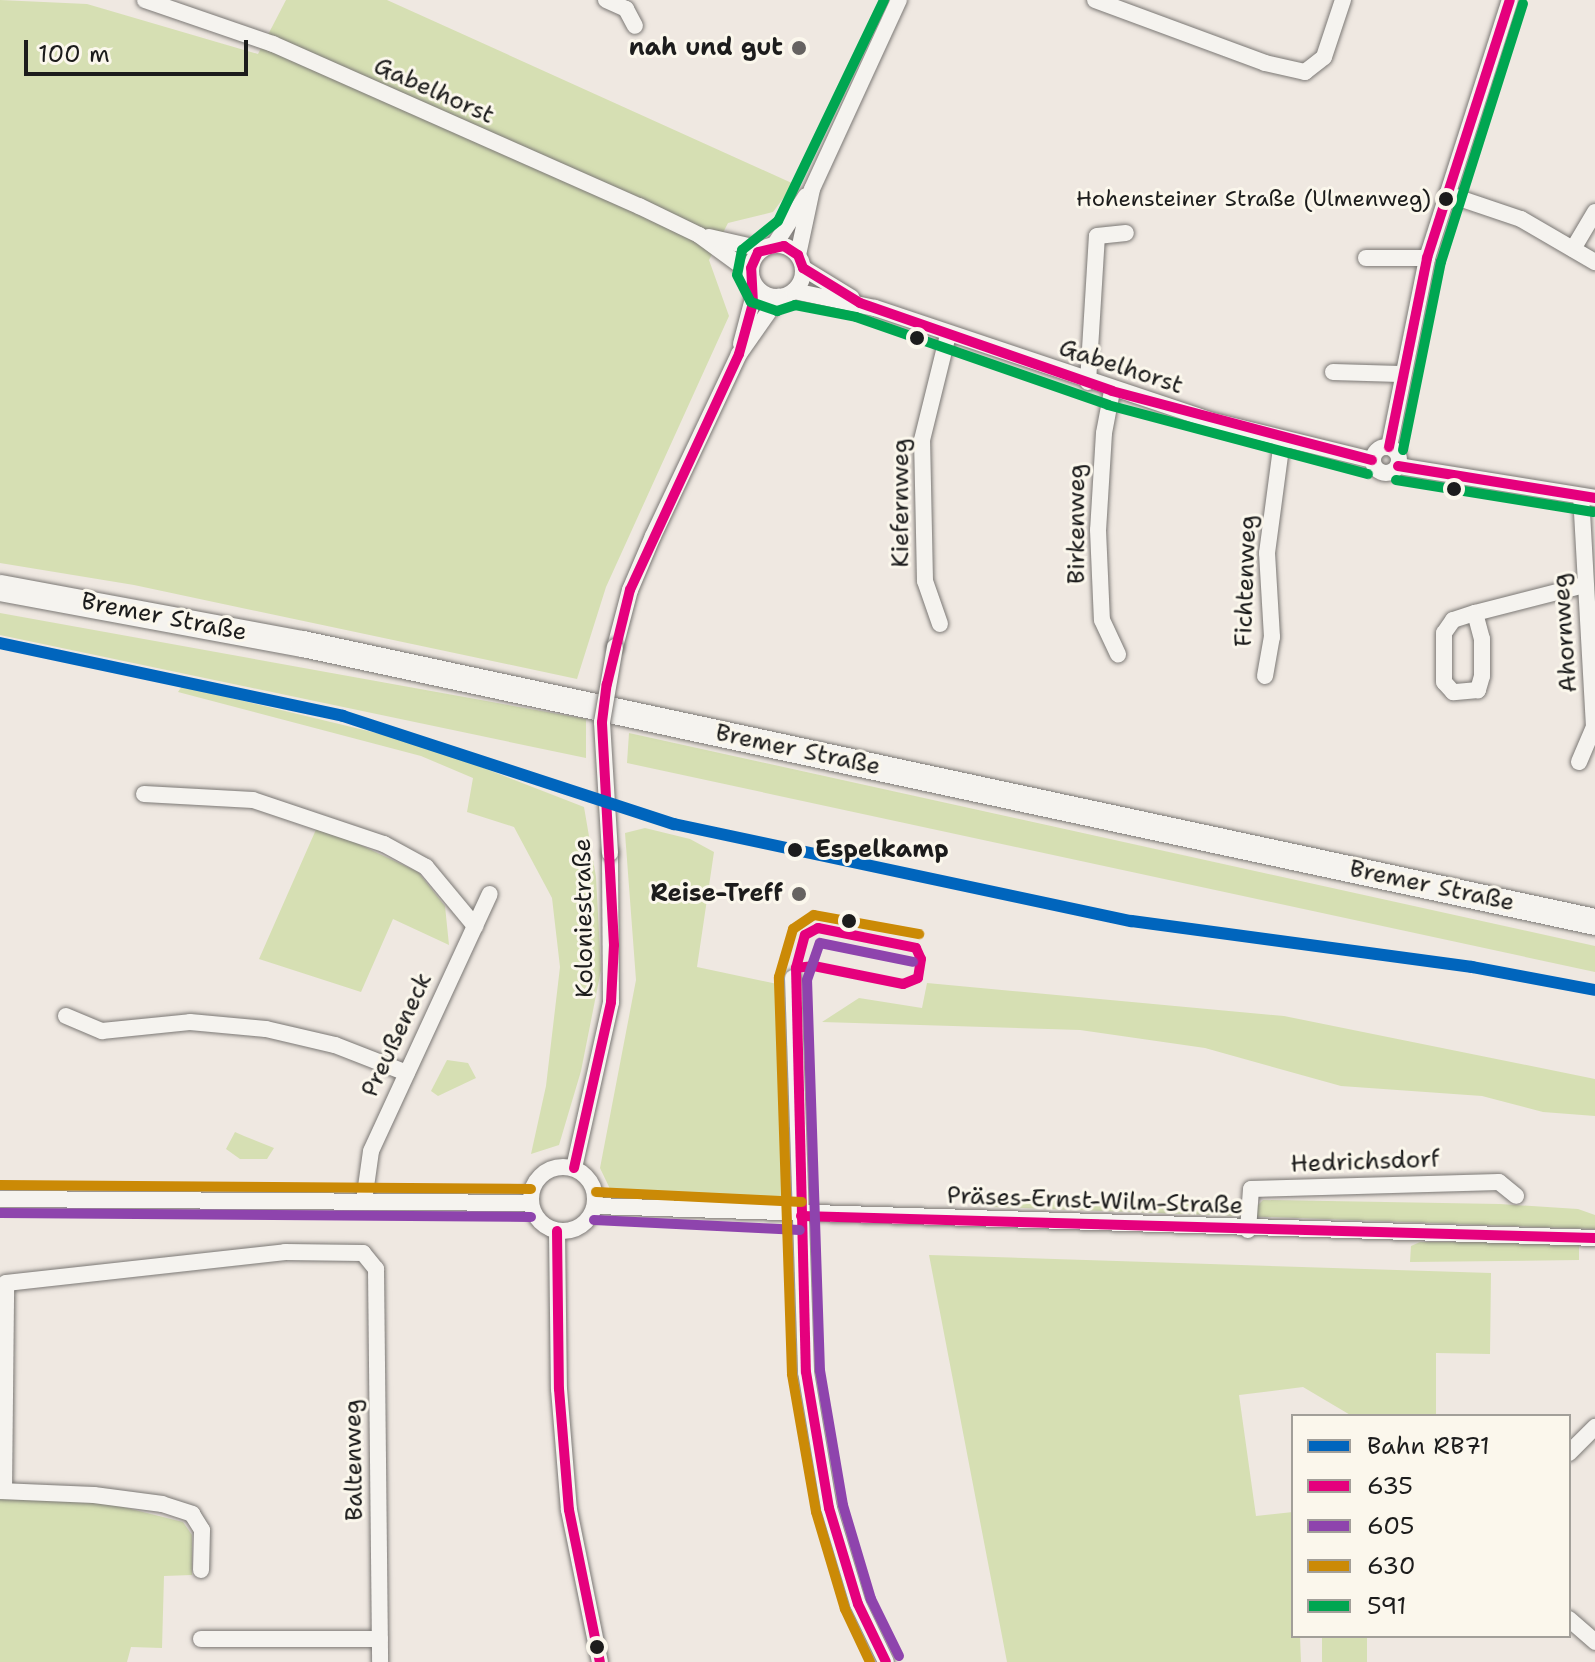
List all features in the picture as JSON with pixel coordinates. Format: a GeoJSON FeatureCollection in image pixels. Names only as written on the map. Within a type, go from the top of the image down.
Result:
{"type":"FeatureCollection","features":[{"type":"Feature","properties":{"kind":"main road","name":"Bremer Straße"},"geometry":{"type":"LineString","coordinates":[[0,588],[318,647],[1595,922]]}},
{"type":"Feature","properties":{"kind":"street","name":"Gabelhorst"},"geometry":{"type":"LineString","coordinates":[[145,0],[273,44],[699,235],[768,247],[801,261],[860,303]]}},
{"type":"Feature","properties":{"kind":"street"},"geometry":{"type":"LineString","coordinates":[[606,0],[626,9],[635,26]]}},
{"type":"Feature","properties":{"kind":"street"},"geometry":{"type":"LineString","coordinates":[[768,247],[812,189],[899,0]]}},
{"type":"Feature","properties":{"kind":"street"},"geometry":{"type":"LineString","coordinates":[[1095,0],[1265,63],[1305,72],[1324,57],[1343,0]]}},
{"type":"Feature","properties":{"kind":"street"},"geometry":{"type":"LineString","coordinates":[[1389,447],[1400,374],[1427,258],[1510,0]]}},
{"type":"Feature","properties":{"kind":"street"},"geometry":{"type":"LineString","coordinates":[[801,261],[812,189]]}},
{"type":"Feature","properties":{"kind":"street"},"geometry":{"type":"LineString","coordinates":[[1447,194],[1521,219],[1595,262]]}},
{"type":"Feature","properties":{"kind":"street"},"geometry":{"type":"LineString","coordinates":[[1573,249],[1595,212]]}},
{"type":"Feature","properties":{"kind":"street"},"geometry":{"type":"LineString","coordinates":[[1088,382],[1097,236],[1126,233]]}},
{"type":"Feature","properties":{"kind":"street","name":"Gabelhorst"},"geometry":{"type":"LineString","coordinates":[[699,235],[753,280],[786,294],[860,303],[1112,391],[1282,440],[1372,460]]}},
{"type":"Feature","properties":{"kind":"street","name":"Koloniestraße"},"geometry":{"type":"LineString","coordinates":[[739,354],[753,280],[768,247]]}},
{"type":"Feature","properties":{"kind":"street"},"geometry":{"type":"LineString","coordinates":[[1366,258],[1427,258]]}},
{"type":"Feature","properties":{"kind":"street","name":"Koloniestraße"},"geometry":{"type":"LineString","coordinates":[[574,1168],[611,1002],[610,853],[602,722],[615,647],[630,590],[739,354],[786,294],[801,261]]}},
{"type":"Feature","properties":{"kind":"street","name":"Kiefernweg"},"geometry":{"type":"LineString","coordinates":[[940,624],[925,581],[920,490],[922,440],[948,335]]}},
{"type":"Feature","properties":{"kind":"street"},"geometry":{"type":"LineString","coordinates":[[1333,372],[1400,374]]}},
{"type":"Feature","properties":{"kind":"street","name":"Birkenweg"},"geometry":{"type":"LineString","coordinates":[[1112,391],[1104,433],[1098,530],[1102,620],[1118,654]]}},
{"type":"Feature","properties":{"kind":"street","name":"Fichtenweg"},"geometry":{"type":"LineString","coordinates":[[1265,676],[1272,637],[1267,553],[1282,440]]}},
{"type":"Feature","properties":{"kind":"street"},"geometry":{"type":"LineString","coordinates":[[1398,466],[1396,452],[1389,447],[1379,448],[1372,460],[1382,473],[1398,466],[1588,497]]}},
{"type":"Feature","properties":{"kind":"street","name":"Ahornweg"},"geometry":{"type":"LineString","coordinates":[[1579,762],[1594,727],[1584,585],[1588,497]]}},
{"type":"Feature","properties":{"kind":"street"},"geometry":{"type":"LineString","coordinates":[[1475,613],[1482,639],[1482,676],[1478,690],[1453,692],[1444,682],[1444,633],[1453,620],[1475,613],[1584,585]]}},
{"type":"Feature","properties":{"kind":"street"},"geometry":{"type":"LineString","coordinates":[[144,794],[253,800],[384,844],[426,867],[475,926]]}},
{"type":"Feature","properties":{"kind":"street","name":"Preußeneck"},"geometry":{"type":"LineString","coordinates":[[364,1201],[371,1151],[490,894]]}},
{"type":"Feature","properties":{"kind":"street"},"geometry":{"type":"LineString","coordinates":[[793,978],[806,1372],[829,1508],[858,1604],[886,1662]]}},
{"type":"Feature","properties":{"kind":"street"},"geometry":{"type":"LineString","coordinates":[[66,1016],[102,1031],[190,1022],[266,1029],[335,1045],[407,1073]]}},
{"type":"Feature","properties":{"kind":"street"},"geometry":{"type":"LineString","coordinates":[[574,1168],[591,1183],[595,1206],[581,1226],[557,1231],[539,1221],[531,1203],[542,1174],[574,1168]]}},
{"type":"Feature","properties":{"kind":"street","name":"Hedrichsdorf"},"geometry":{"type":"LineString","coordinates":[[1248,1230],[1251,1189],[1499,1182],[1516,1196]]}},
{"type":"Feature","properties":{"kind":"street"},"geometry":{"type":"LineString","coordinates":[[0,1199],[531,1203]]}},
{"type":"Feature","properties":{"kind":"street","name":"Präses-Ernst-Wilm-Straße"},"geometry":{"type":"LineString","coordinates":[[595,1206],[801,1216],[1595,1238]]}},
{"type":"Feature","properties":{"kind":"street"},"geometry":{"type":"LineString","coordinates":[[557,1231],[559,1389],[569,1510],[600,1662]]}},
{"type":"Feature","properties":{"kind":"street","name":"Baltenweg"},"geometry":{"type":"LineString","coordinates":[[2,1491],[6,1283],[285,1252],[363,1253],[372,1259],[380,1662]]}},
{"type":"Feature","properties":{"kind":"street"},"geometry":{"type":"LineString","coordinates":[[1571,1451],[1595,1427]]}},
{"type":"Feature","properties":{"kind":"street"},"geometry":{"type":"LineString","coordinates":[[2,1491],[94,1495],[162,1504],[192,1514],[202,1530],[201,1570]]}},
{"type":"Feature","properties":{"kind":"street"},"geometry":{"type":"LineString","coordinates":[[1571,1621],[1595,1642]]}},
{"type":"Feature","properties":{"kind":"street"},"geometry":{"type":"LineString","coordinates":[[201,1639],[380,1639]]}},
{"type":"Feature","properties":{"kind":"green space"},"geometry":{"type":"Polygon","coordinates":[[[0,0],[87,4],[258,54],[286,0],[387,0],[794,184],[773,212],[728,223],[709,260],[729,316],[606,587],[577,679],[134,585],[0,563],[0,0]]]}},
{"type":"Feature","properties":{"kind":"green space"},"geometry":{"type":"Polygon","coordinates":[[[0,613],[586,719],[586,758],[0,635],[0,613]]]}},
{"type":"Feature","properties":{"kind":"green space"},"geometry":{"type":"Polygon","coordinates":[[[182,686],[422,744],[584,807],[596,877],[601,970],[581,1071],[559,1145],[531,1154],[546,1086],[560,967],[552,898],[514,827],[467,812],[473,778],[421,756],[178,692],[182,686]]]}},
{"type":"Feature","properties":{"kind":"green space"},"geometry":{"type":"Polygon","coordinates":[[[629,733],[1595,946],[1595,972],[627,763],[629,733]]]}},
{"type":"Feature","properties":{"kind":"green space"},"geometry":{"type":"Polygon","coordinates":[[[318,825],[418,872],[445,906],[449,945],[393,919],[361,992],[259,959],[318,825]]]}},
{"type":"Feature","properties":{"kind":"green space"},"geometry":{"type":"Polygon","coordinates":[[[645,828],[690,839],[714,852],[697,967],[782,985],[784,1198],[772,1206],[611,1191],[600,1168],[636,980],[625,833],[645,828]]]}},
{"type":"Feature","properties":{"kind":"green space"},"geometry":{"type":"Polygon","coordinates":[[[927,983],[1284,1016],[1595,1079],[1595,1116],[1543,1112],[1482,1096],[1341,1086],[1205,1048],[1080,1030],[822,1022],[859,998],[922,1008],[927,983]]]}},
{"type":"Feature","properties":{"kind":"green space"},"geometry":{"type":"Polygon","coordinates":[[[447,1060],[468,1063],[476,1078],[438,1096],[431,1091],[447,1060]]]}},
{"type":"Feature","properties":{"kind":"green space"},"geometry":{"type":"Polygon","coordinates":[[[235,1132],[274,1148],[267,1159],[240,1159],[226,1149],[235,1132]]]}},
{"type":"Feature","properties":{"kind":"green space"},"geometry":{"type":"Polygon","coordinates":[[[989,1196],[1258,1205],[1263,1200],[1500,1204],[1578,1209],[1595,1215],[1595,1229],[993,1207],[989,1196]]]}},
{"type":"Feature","properties":{"kind":"green space"},"geometry":{"type":"Polygon","coordinates":[[[1420,1242],[1579,1242],[1579,1260],[1410,1262],[1411,1246],[1420,1242]]]}},
{"type":"Feature","properties":{"kind":"green space"},"geometry":{"type":"Polygon","coordinates":[[[929,1255],[1491,1273],[1490,1354],[1436,1353],[1436,1414],[1349,1414],[1303,1387],[1239,1395],[1256,1516],[1291,1512],[1291,1638],[1300,1638],[1301,1662],[1007,1662],[929,1255]]]}},
{"type":"Feature","properties":{"kind":"green space"},"geometry":{"type":"Polygon","coordinates":[[[0,1497],[95,1500],[183,1522],[192,1535],[192,1575],[164,1576],[162,1648],[131,1647],[127,1662],[0,1662],[0,1497]]]}},
{"type":"Feature","properties":{"kind":"green space"},"geometry":{"type":"Polygon","coordinates":[[[1322,1638],[1367,1638],[1367,1662],[1322,1662],[1322,1638]]]}},
{"type":"Feature","properties":{"kind":"rail line","name":"RB71"},"geometry":{"type":"LineString","coordinates":[[0,643],[343,716],[674,824],[1132,921],[1472,967],[1595,990]]}},
{"type":"Feature","properties":{"kind":"transit line","name":"591"},"geometry":{"type":"LineString","coordinates":[[884,0],[778,221],[742,250],[737,275],[751,302],[777,311],[795,305],[856,317],[1108,405],[1368,474]]}},
{"type":"Feature","properties":{"kind":"transit line","name":"635"},"geometry":{"type":"LineString","coordinates":[[1389,447],[1427,258],[1510,0]]}},
{"type":"Feature","properties":{"kind":"transit line","name":"591"},"geometry":{"type":"LineString","coordinates":[[1403,450],[1441,262],[1523,4]]}},
{"type":"Feature","properties":{"kind":"transit line","name":"635"},"geometry":{"type":"LineString","coordinates":[[574,1168],[611,1002],[614,945],[602,722],[607,684],[630,590],[739,354],[753,303],[751,268],[758,252],[784,246],[798,255],[803,268],[860,303],[1112,391],[1372,460]]}},
{"type":"Feature","properties":{"kind":"transit line","name":"635"},"geometry":{"type":"LineString","coordinates":[[1398,466],[1595,498]]}},
{"type":"Feature","properties":{"kind":"transit line","name":"591"},"geometry":{"type":"LineString","coordinates":[[1396,480],[1593,512]]}},
{"type":"Feature","properties":{"kind":"transit line","name":"630"},"geometry":{"type":"LineString","coordinates":[[870,1662],[845,1609],[816,1512],[792,1374],[779,977],[793,929],[814,915],[919,934]]}},
{"type":"Feature","properties":{"kind":"transit line","name":"635"},"geometry":{"type":"LineString","coordinates":[[818,928],[916,948],[921,959],[918,978],[903,984],[814,966],[796,968],[805,935],[818,928]]}},
{"type":"Feature","properties":{"kind":"transit line","name":"605"},"geometry":{"type":"LineString","coordinates":[[899,1656],[871,1599],[843,1505],[820,1371],[807,980],[820,943],[913,962]]}},
{"type":"Feature","properties":{"kind":"transit line","name":"635"},"geometry":{"type":"LineString","coordinates":[[796,968],[806,1372],[829,1508],[858,1604],[886,1662]]}},
{"type":"Feature","properties":{"kind":"transit line","name":"630"},"geometry":{"type":"LineString","coordinates":[[0,1185],[531,1189]]}},
{"type":"Feature","properties":{"kind":"transit line","name":"630"},"geometry":{"type":"LineString","coordinates":[[596,1192],[802,1202]]}},
{"type":"Feature","properties":{"kind":"transit line","name":"605"},"geometry":{"type":"LineString","coordinates":[[0,1213],[531,1217]]}},
{"type":"Feature","properties":{"kind":"transit line","name":"635"},"geometry":{"type":"LineString","coordinates":[[801,1216],[1595,1238]]}},
{"type":"Feature","properties":{"kind":"transit line","name":"605"},"geometry":{"type":"LineString","coordinates":[[594,1220],[800,1230]]}},
{"type":"Feature","properties":{"kind":"transit line","name":"635"},"geometry":{"type":"LineString","coordinates":[[557,1231],[559,1389],[569,1510],[600,1662]]}},
{"type":"Feature","properties":{"kind":"place","name":"nah und gut"},"geometry":{"type":"Point","coordinates":[799,48]}},
{"type":"Feature","properties":{"kind":"place","name":"Hohensteiner Straße (Ulmenweg)"},"geometry":{"type":"Point","coordinates":[1446,199]}},
{"type":"Feature","properties":{"kind":"place","name":"Espelkamp"},"geometry":{"type":"Point","coordinates":[795,850]}},
{"type":"Feature","properties":{"kind":"place","name":"Reise-Treff"},"geometry":{"type":"Point","coordinates":[799,894]}}]}
